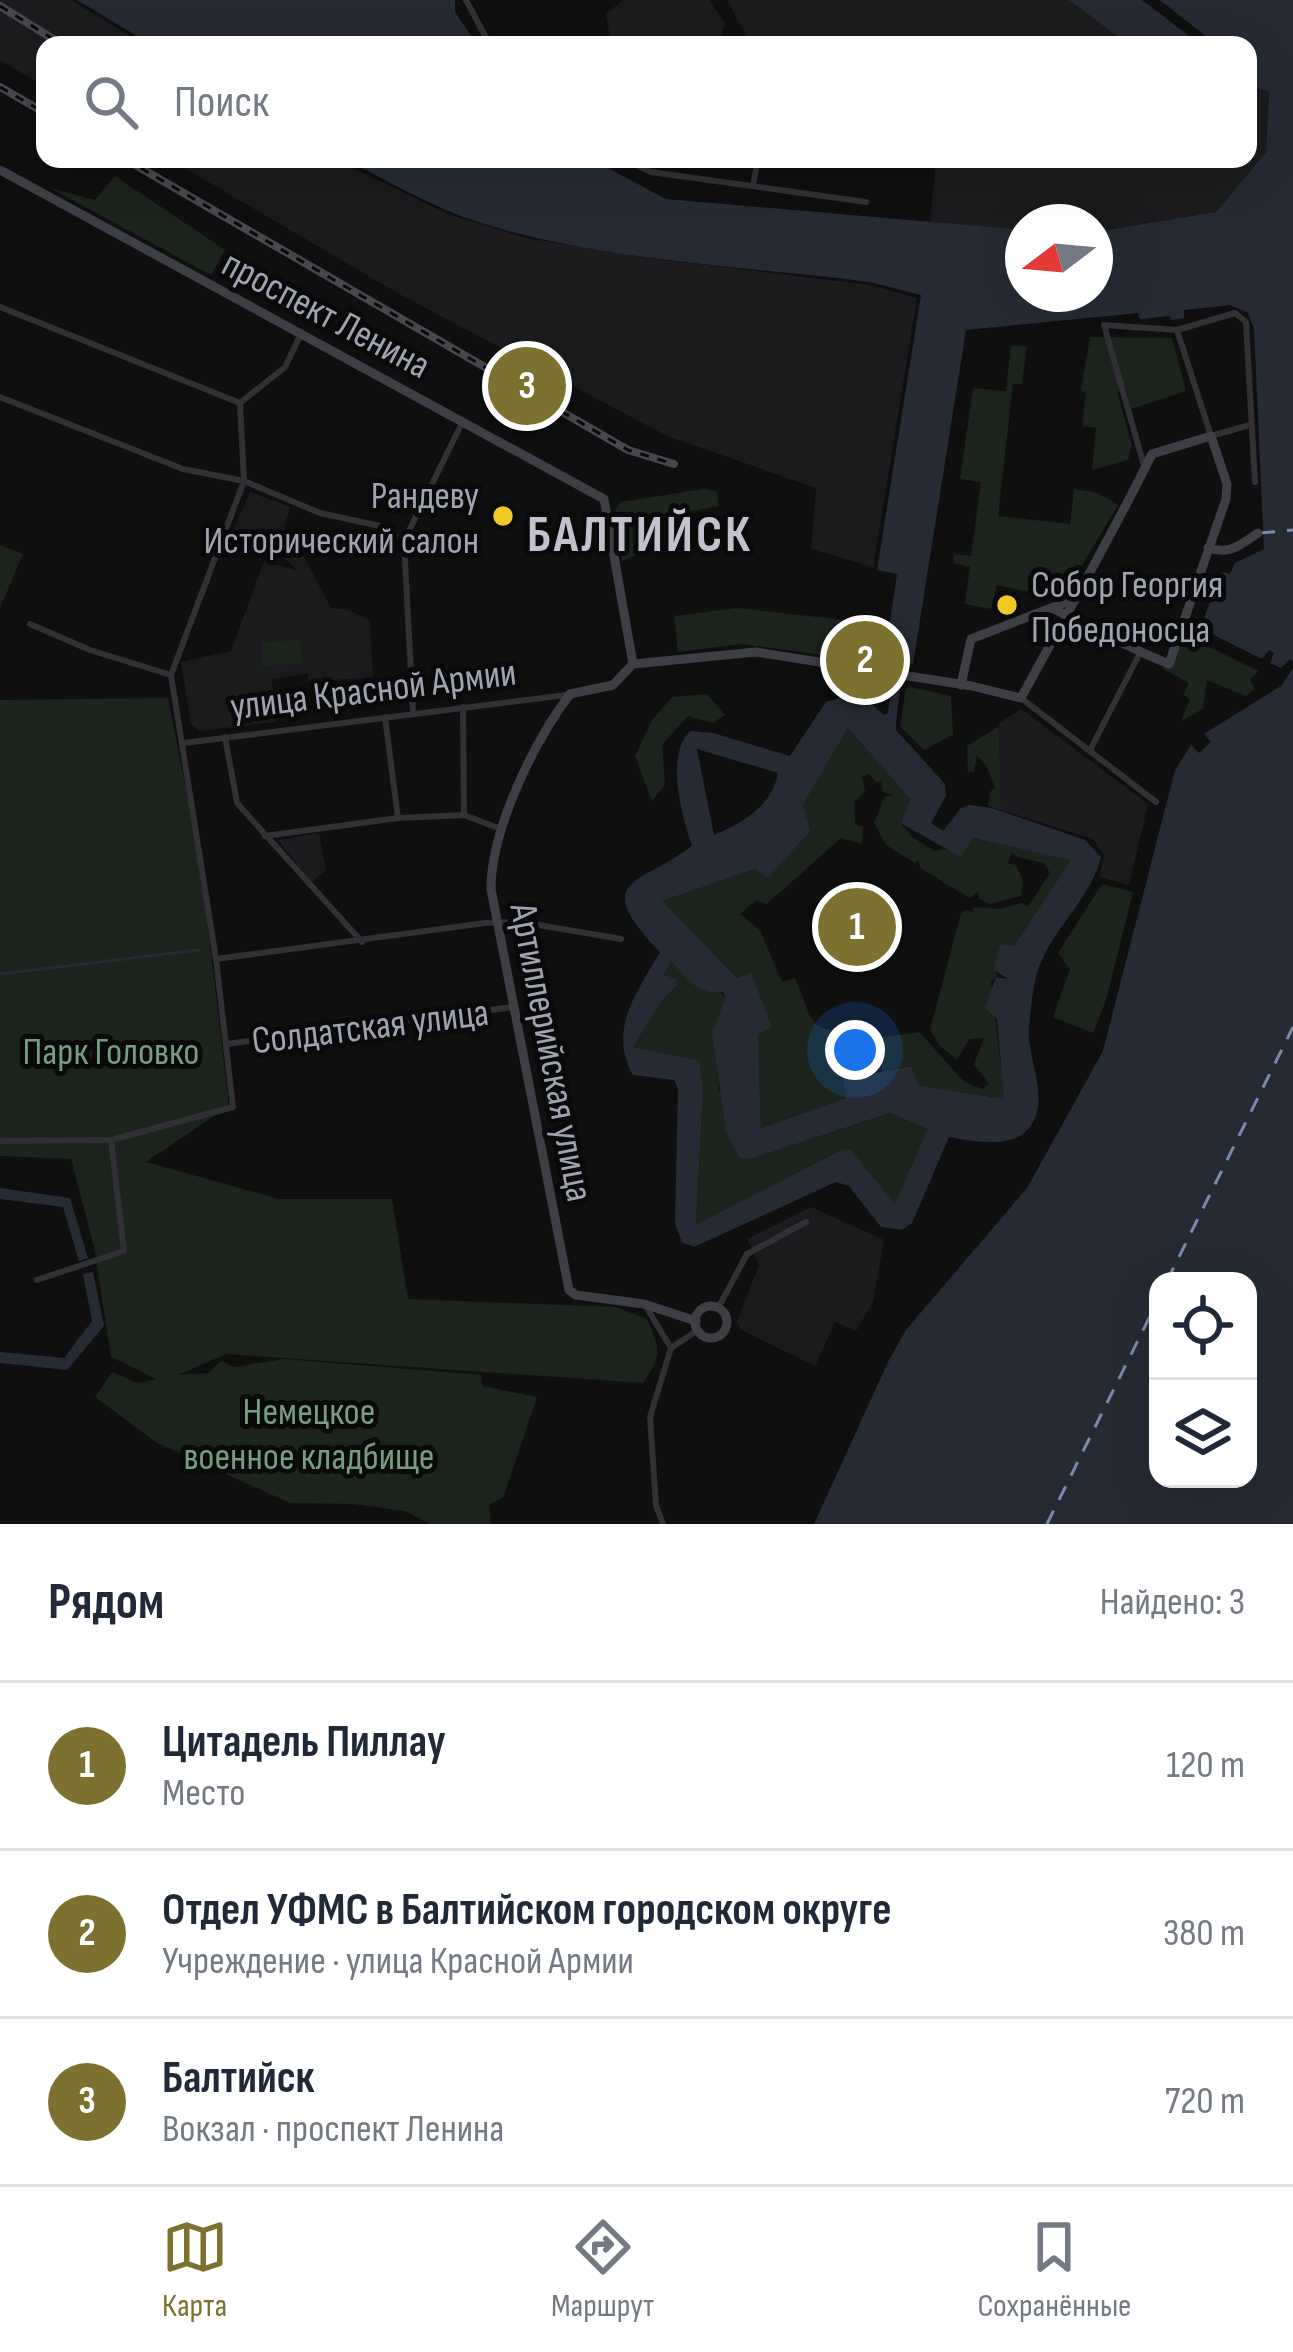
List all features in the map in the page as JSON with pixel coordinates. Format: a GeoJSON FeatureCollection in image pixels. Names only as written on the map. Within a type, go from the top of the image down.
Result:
{"type":"FeatureCollection","features":[{"type":"Feature","properties":{"kind":"street"},"geometry":{"type":"LineString","coordinates":[[466,0],[485,36]]}},
{"type":"Feature","properties":{"kind":"street"},"geometry":{"type":"LineString","coordinates":[[643,168],[866,202]]}},
{"type":"Feature","properties":{"kind":"street"},"geometry":{"type":"LineString","coordinates":[[753,186],[756,168]]}},
{"type":"Feature","properties":{"kind":"street","name":"проспект Ленина"},"geometry":{"type":"LineString","coordinates":[[0,170],[604,499],[633,664]]}},
{"type":"Feature","properties":{"kind":"street"},"geometry":{"type":"LineString","coordinates":[[0,308],[240,403]]}},
{"type":"Feature","properties":{"kind":"street"},"geometry":{"type":"LineString","coordinates":[[1145,469],[1104,325],[1177,330],[1235,313],[1246,322],[1255,482]]}},
{"type":"Feature","properties":{"kind":"street"},"geometry":{"type":"LineString","coordinates":[[1052,608],[1169,664],[1226,499],[1227,484],[1177,330]]}},
{"type":"Feature","properties":{"kind":"street"},"geometry":{"type":"LineString","coordinates":[[240,403],[285,367],[302,332]]}},
{"type":"Feature","properties":{"kind":"street"},"geometry":{"type":"LineString","coordinates":[[0,397],[183,469],[244,481],[320,513],[380,526],[404,541]]}},
{"type":"Feature","properties":{"kind":"street"},"geometry":{"type":"LineString","coordinates":[[0,1141],[111,1140],[233,1107],[216,958],[171,675],[244,481],[240,403]]}},
{"type":"Feature","properties":{"kind":"street"},"geometry":{"type":"LineString","coordinates":[[413,713],[404,541],[463,421]]}},
{"type":"Feature","properties":{"kind":"street"},"geometry":{"type":"LineString","coordinates":[[1021,698],[1152,454],[1251,424]]}},
{"type":"Feature","properties":{"kind":"street"},"geometry":{"type":"LineString","coordinates":[[1208,548],[1224,553],[1258,533]]}},
{"type":"Feature","properties":{"kind":"street"},"geometry":{"type":"LineString","coordinates":[[961,685],[971,639],[1074,599]]}},
{"type":"Feature","properties":{"kind":"street"},"geometry":{"type":"LineString","coordinates":[[30,624],[90,650],[171,675]]}},
{"type":"Feature","properties":{"kind":"street"},"geometry":{"type":"LineString","coordinates":[[570,694],[613,685],[633,664],[756,652],[961,685],[1021,698],[1156,802]]}},
{"type":"Feature","properties":{"kind":"street"},"geometry":{"type":"LineString","coordinates":[[1090,751],[1140,652]]}},
{"type":"Feature","properties":{"kind":"street","name":"улица Красной Армии"},"geometry":{"type":"LineString","coordinates":[[184,743],[570,694]]}},
{"type":"Feature","properties":{"kind":"street","name":"Артиллерийская улица"},"geometry":{"type":"LineString","coordinates":[[570,694],[536,746],[501,829],[491,873],[569,1290],[576,1295],[644,1304]]}},
{"type":"Feature","properties":{"kind":"street"},"geometry":{"type":"LineString","coordinates":[[463,707],[464,815]]}},
{"type":"Feature","properties":{"kind":"street"},"geometry":{"type":"LineString","coordinates":[[385,717],[398,818]]}},
{"type":"Feature","properties":{"kind":"street"},"geometry":{"type":"LineString","coordinates":[[224,736],[237,803],[362,942]]}},
{"type":"Feature","properties":{"kind":"street"},"geometry":{"type":"LineString","coordinates":[[265,836],[398,818],[464,815],[501,829]]}},
{"type":"Feature","properties":{"kind":"street"},"geometry":{"type":"LineString","coordinates":[[216,958],[497,922],[621,939]]}},
{"type":"Feature","properties":{"kind":"street","name":"Солдатская улица"},"geometry":{"type":"LineString","coordinates":[[226,1044],[513,1006]]}},
{"type":"Feature","properties":{"kind":"street"},"geometry":{"type":"LineString","coordinates":[[37,1280],[116,1256],[126,1245],[111,1140]]}},
{"type":"Feature","properties":{"kind":"street"},"geometry":{"type":"LineString","coordinates":[[718,1308],[747,1254],[806,1222]]}},
{"type":"Feature","properties":{"kind":"street"},"geometry":{"type":"LineString","coordinates":[[644,1304],[697,1326],[707,1337],[723,1333],[727,1322],[718,1308]]}},
{"type":"Feature","properties":{"kind":"street"},"geometry":{"type":"LineString","coordinates":[[644,1304],[671,1348]]}},
{"type":"Feature","properties":{"kind":"street"},"geometry":{"type":"LineString","coordinates":[[663,1524],[656,1505],[650,1417],[671,1348],[697,1326],[701,1310],[718,1308]]}},
{"type":"Feature","properties":{"kind":"shaded area"},"geometry":{"type":"Polygon","coordinates":[[[0,0],[71,0],[130,36],[36,36],[36,82],[0,60],[0,0]]]}},
{"type":"Feature","properties":{"kind":"shaded area"},"geometry":{"type":"Polygon","coordinates":[[[77,0],[455,0],[455,12],[471,36],[137,36],[77,0]]]}},
{"type":"Feature","properties":{"kind":"shaded area"},"geometry":{"type":"Polygon","coordinates":[[[623,0],[709,0],[725,23],[721,36],[610,36],[606,14],[623,0]]]}},
{"type":"Feature","properties":{"kind":"shaded area"},"geometry":{"type":"Polygon","coordinates":[[[727,0],[1069,0],[1117,36],[746,36],[727,0]]]}},
{"type":"Feature","properties":{"kind":"shaded area"},"geometry":{"type":"Polygon","coordinates":[[[1069,0],[1293,0],[1293,661],[1281,668],[1270,663],[1274,653],[1269,650],[1262,659],[1200,628],[1222,572],[1230,574],[1235,563],[1264,549],[1254,329],[1248,313],[1230,305],[1184,310],[1184,318],[1171,320],[1170,316],[1140,319],[1138,313],[966,330],[913,664],[903,664],[896,730],[945,784],[946,796],[931,823],[943,831],[961,808],[992,808],[1085,840],[1101,857],[1090,885],[1048,948],[1036,977],[1029,1027],[1038,1092],[1035,1117],[1029,1128],[1012,1139],[991,1142],[949,1137],[912,1223],[902,1230],[881,1227],[849,1186],[836,1182],[694,1247],[682,1242],[675,1224],[678,1089],[674,1080],[633,1075],[623,1042],[628,1011],[660,952],[639,928],[625,896],[640,878],[692,846],[677,770],[682,742],[690,731],[713,733],[790,756],[826,702],[859,693],[884,715],[888,713],[894,659],[888,634],[897,574],[877,570],[921,295],[870,282],[672,261],[525,235],[444,209],[362,168],[608,168],[666,199],[1005,228],[1005,312],[1113,312],[1113,229],[1216,212],[1266,152],[1269,91],[1257,88],[1257,36],[1117,36],[1069,0]],[[848,728],[803,805],[810,831],[768,878],[755,869],[662,901],[737,978],[751,972],[772,1028],[758,1034],[761,1128],[846,1098],[843,1079],[911,1066],[918,1085],[1004,1099],[997,1019],[985,1008],[996,977],[1008,979],[994,970],[1000,944],[1014,946],[1071,860],[973,838],[960,857],[901,823],[910,799],[848,728]],[[697,749],[714,835],[755,812],[778,773],[697,749]],[[671,961],[664,975],[676,979],[677,986],[633,1047],[700,1061],[703,1092],[696,1225],[850,1149],[895,1204],[928,1129],[890,1113],[751,1159],[740,1158],[726,1132],[712,1033],[726,997],[694,984],[671,961]]]}},
{"type":"Feature","properties":{"kind":"shaded area"},"geometry":{"type":"Polygon","coordinates":[[[1257,88],[1269,90],[1266,152],[1257,163],[1257,88]]]}},
{"type":"Feature","properties":{"kind":"shaded area"},"geometry":{"type":"Polygon","coordinates":[[[184,168],[353,168],[448,214],[526,238],[870,285],[917,298],[873,567],[811,549],[816,488],[667,436],[401,295],[184,168]]]}},
{"type":"Feature","properties":{"kind":"shaded area"},"geometry":{"type":"Polygon","coordinates":[[[935,168],[1253,168],[1216,212],[1113,229],[1113,204],[1005,204],[1005,229],[930,224],[935,168]]]}},
{"type":"Feature","properties":{"kind":"shaded area"},"geometry":{"type":"Polygon","coordinates":[[[250,492],[290,507],[279,546],[304,557],[331,608],[349,610],[370,621],[373,677],[308,682],[308,673],[272,679],[275,722],[200,731],[191,724],[181,662],[231,651],[264,561],[298,571],[269,544],[233,531],[250,492]]]}},
{"type":"Feature","properties":{"kind":"shaded area"},"geometry":{"type":"Polygon","coordinates":[[[1293,668],[1293,1524],[814,1524],[906,1330],[1027,1188],[1103,1051],[1175,770],[1191,745],[1199,753],[1211,742],[1204,734],[1281,686],[1293,668]]]}},
{"type":"Feature","properties":{"kind":"shaded area"},"geometry":{"type":"Polygon","coordinates":[[[1021,709],[1148,804],[1129,885],[1099,877],[1104,856],[1093,839],[1001,810],[999,723],[1021,709]]]}},
{"type":"Feature","properties":{"kind":"shaded area"},"geometry":{"type":"Polygon","coordinates":[[[319,833],[326,870],[311,882],[278,840],[319,833]]]}},
{"type":"Feature","properties":{"kind":"shaded area"},"geometry":{"type":"Polygon","coordinates":[[[0,1188],[70,1198],[88,1258],[79,1261],[63,1207],[0,1199],[0,1188]]]}},
{"type":"Feature","properties":{"kind":"shaded area"},"geometry":{"type":"Polygon","coordinates":[[[811,1207],[884,1240],[873,1302],[856,1331],[835,1322],[815,1366],[741,1330],[737,1321],[759,1265],[747,1239],[811,1207]]]}},
{"type":"Feature","properties":{"kind":"shaded area"},"geometry":{"type":"Polygon","coordinates":[[[93,1272],[104,1326],[67,1370],[0,1363],[0,1352],[64,1358],[92,1321],[83,1274],[93,1272]]]}},
{"type":"Feature","properties":{"kind":"green space"},"geometry":{"type":"Polygon","coordinates":[[[115,176],[225,250],[211,275],[50,188],[95,200],[115,176]]]}},
{"type":"Feature","properties":{"kind":"green space"},"geometry":{"type":"Polygon","coordinates":[[[1090,337],[1172,338],[1186,391],[1131,409],[1126,389],[1117,392],[1132,445],[1128,460],[1092,470],[1096,428],[1082,426],[1086,392],[1081,391],[1090,337]]]}},
{"type":"Feature","properties":{"kind":"green space"},"geometry":{"type":"Polygon","coordinates":[[[1011,346],[1027,346],[1022,384],[1013,384],[998,516],[1070,524],[1074,489],[1098,493],[1118,505],[1065,594],[1057,598],[997,585],[991,609],[965,604],[970,567],[953,563],[954,554],[971,556],[981,482],[960,479],[973,388],[1006,391],[1011,346]]]}},
{"type":"Feature","properties":{"kind":"green space"},"geometry":{"type":"Polygon","coordinates":[[[717,491],[719,506],[670,515],[651,549],[622,561],[616,509],[621,502],[717,491]]]}},
{"type":"Feature","properties":{"kind":"green space"},"geometry":{"type":"Polygon","coordinates":[[[0,545],[23,554],[0,608],[0,545]]]}},
{"type":"Feature","properties":{"kind":"green space"},"geometry":{"type":"Polygon","coordinates":[[[737,608],[853,621],[848,658],[741,644],[678,652],[674,616],[737,608]]]}},
{"type":"Feature","properties":{"kind":"green space"},"geometry":{"type":"Polygon","coordinates":[[[1175,636],[1191,638],[1258,671],[1250,680],[1255,689],[1246,696],[1207,680],[1203,709],[1181,721],[1190,699],[1183,695],[1189,683],[1163,669],[1175,636]]]}},
{"type":"Feature","properties":{"kind":"green space"},"geometry":{"type":"Polygon","coordinates":[[[300,640],[302,663],[263,666],[262,642],[300,640]]]}},
{"type":"Feature","properties":{"kind":"green space"},"geometry":{"type":"Polygon","coordinates":[[[906,688],[951,696],[953,735],[924,750],[900,726],[906,688]]]}},
{"type":"Feature","properties":{"kind":"green space"},"geometry":{"type":"Polygon","coordinates":[[[707,694],[725,715],[713,723],[688,716],[662,745],[665,784],[652,801],[635,756],[652,720],[672,697],[707,694]]]}},
{"type":"Feature","properties":{"kind":"green space"},"geometry":{"type":"Polygon","coordinates":[[[168,698],[201,866],[229,1106],[146,1162],[279,1199],[392,1199],[408,1299],[615,1307],[647,1319],[657,1351],[643,1383],[226,1354],[178,1375],[209,1373],[221,1361],[234,1367],[284,1359],[481,1375],[482,1386],[537,1397],[503,1498],[489,1504],[491,1524],[431,1524],[405,1511],[290,1503],[157,1443],[95,1397],[112,1372],[138,1383],[156,1379],[111,1357],[94,1247],[71,1159],[0,1156],[0,700],[168,698]]]}},
{"type":"Feature","properties":{"kind":"green space"},"geometry":{"type":"Polygon","coordinates":[[[999,726],[1001,810],[988,806],[995,787],[977,755],[974,772],[968,772],[967,746],[999,726]]]}},
{"type":"Feature","properties":{"kind":"green space"},"geometry":{"type":"Polygon","coordinates":[[[848,728],[910,799],[901,823],[934,851],[946,849],[960,856],[972,838],[1072,859],[1014,946],[1000,945],[996,977],[991,982],[1005,1099],[918,1085],[909,1066],[882,1071],[882,1037],[920,1032],[963,1081],[982,1089],[989,1084],[974,1064],[984,1038],[969,1039],[957,1060],[930,1030],[961,913],[972,912],[974,907],[1001,909],[1021,903],[1028,907],[1050,873],[1044,863],[1012,852],[1008,863],[1016,865],[1023,881],[1021,896],[990,904],[978,898],[979,891],[970,898],[920,868],[919,860],[915,863],[886,845],[874,823],[885,796],[893,795],[883,792],[881,781],[877,783],[869,774],[862,776],[865,791],[854,802],[855,824],[863,827],[862,844],[841,838],[767,904],[756,900],[740,914],[760,930],[782,982],[795,978],[817,1025],[824,1029],[868,1026],[874,1073],[843,1079],[846,1098],[761,1128],[758,1034],[750,972],[737,978],[661,901],[755,869],[768,878],[848,728]]]}},
{"type":"Feature","properties":{"kind":"green space"},"geometry":{"type":"Polygon","coordinates":[[[1102,884],[1133,892],[1093,1033],[1053,1017],[1070,969],[1058,953],[1102,884]]]}},
{"type":"Feature","properties":{"kind":"green space"},"geometry":{"type":"Polygon","coordinates":[[[671,961],[727,997],[717,1069],[719,1090],[751,1159],[890,1113],[929,1129],[895,1205],[850,1150],[841,1150],[696,1226],[703,1093],[700,1062],[633,1047],[677,986],[664,976],[671,961]]]}},
{"type":"Feature","properties":{"kind":"pier"},"geometry":{"type":"Polygon","coordinates":[[[1142,0],[1160,0],[1206,36],[1189,36],[1142,0]]]}},
{"type":"Feature","properties":{"kind":"waterway"},"geometry":{"type":"LineString","coordinates":[[0,974],[199,950]]}},
{"type":"Feature","properties":{"kind":"ferry route"},"geometry":{"type":"LineString","coordinates":[[1260,533],[1293,530]]}},
{"type":"Feature","properties":{"kind":"ferry route"},"geometry":{"type":"LineString","coordinates":[[1171,1272],[1293,1027]]}},
{"type":"Feature","properties":{"kind":"ferry route"},"geometry":{"type":"LineString","coordinates":[[1047,1524],[1149,1318]]}},
{"type":"Feature","properties":{"kind":"railway"},"geometry":{"type":"LineString","coordinates":[[0,6],[48,36]]}},
{"type":"Feature","properties":{"kind":"railway"},"geometry":{"type":"LineString","coordinates":[[0,87],[36,108]]}},
{"type":"Feature","properties":{"kind":"railway"},"geometry":{"type":"LineString","coordinates":[[141,168],[628,450],[674,464]]}},
{"type":"Feature","properties":{"kind":"place","name":"Балтийск"},"geometry":{"type":"Point","coordinates":[527,386]}},
{"type":"Feature","properties":{"kind":"place","name":"Рандеву Исторический салон"},"geometry":{"type":"Point","coordinates":[503,516]}},
{"type":"Feature","properties":{"kind":"place","name":"Собор Георгия Победоносца"},"geometry":{"type":"Point","coordinates":[1007,605]}},
{"type":"Feature","properties":{"kind":"place","name":"Отдел УФМС в Балтийском городском округе"},"geometry":{"type":"Point","coordinates":[865,660]}},
{"type":"Feature","properties":{"kind":"place","name":"Цитадель Пиллау"},"geometry":{"type":"Point","coordinates":[857,927]}},
{"type":"Feature","properties":{"kind":"district","name":"БАЛТИЙСК"},"geometry":{"type":"Point","coordinates":[640,533]}},
{"type":"Feature","properties":{"kind":"park label","name":"Парк Головко"},"geometry":{"type":"Point","coordinates":[111,1050]}},
{"type":"Feature","properties":{"kind":"park label","name":"Немецкое военное кладбище"},"geometry":{"type":"Point","coordinates":[309,1432]}}]}
